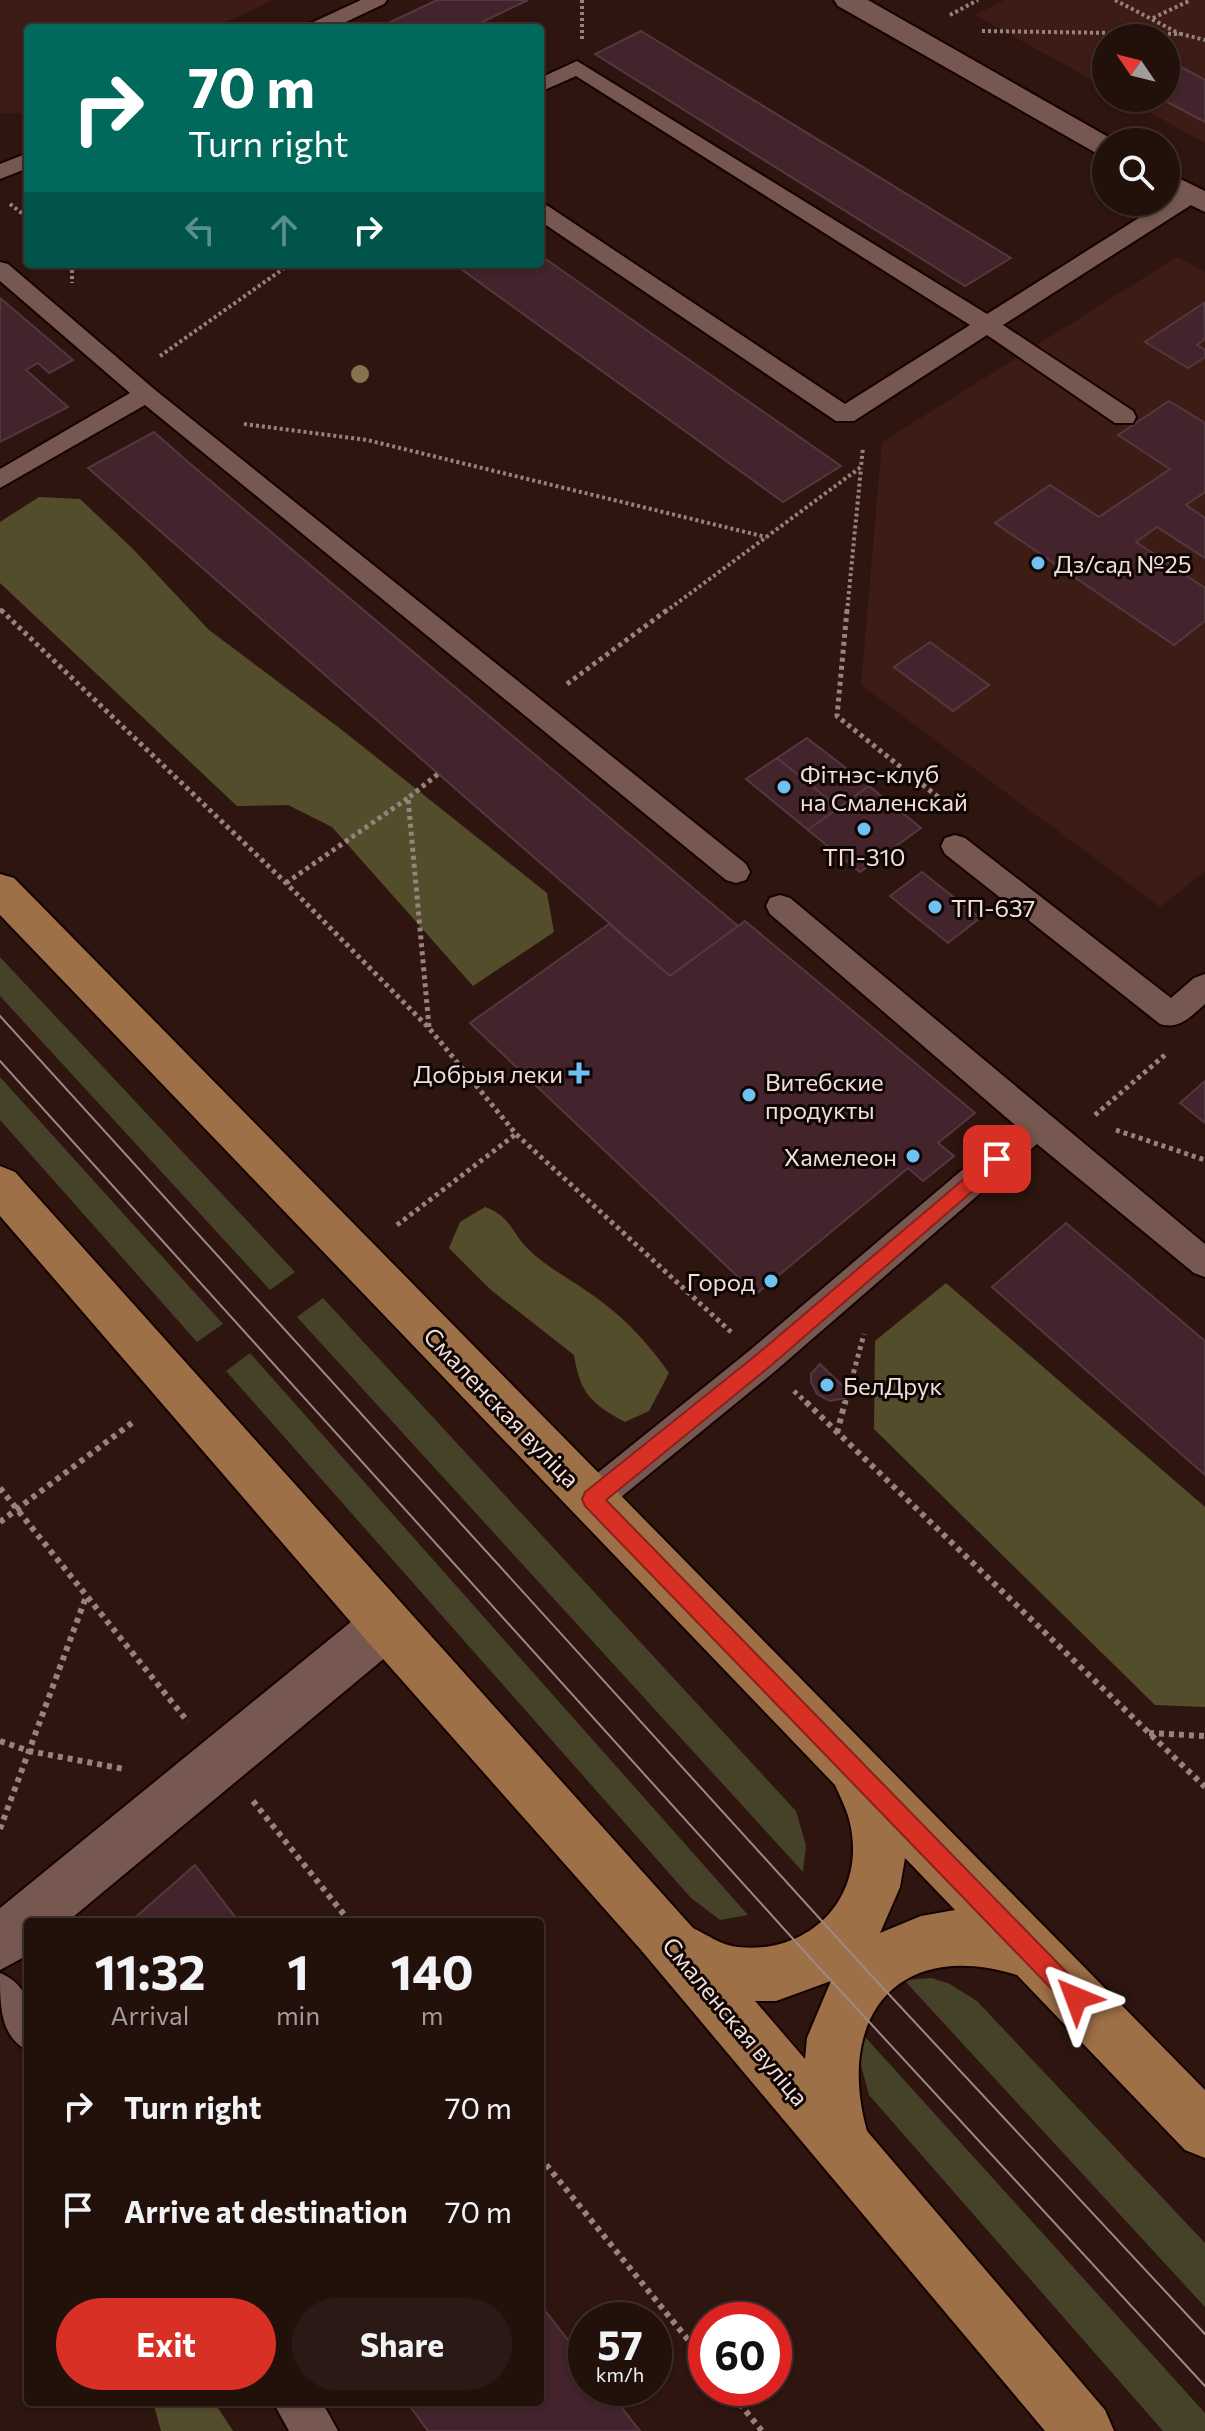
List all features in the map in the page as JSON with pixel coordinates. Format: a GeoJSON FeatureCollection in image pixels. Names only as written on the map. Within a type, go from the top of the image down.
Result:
{"type":"FeatureCollection","features":[{"type":"Feature","properties":{"kind":"main road","name":"Смаленская вуліца"},"geometry":{"type":"LineString","coordinates":[[0,889],[1205,2130]]}},
{"type":"Feature","properties":{"kind":"main road","name":"Смаленская вуліца"},"geometry":{"type":"LineString","coordinates":[[0,1185],[386,1625],[660,1931],[1084,2431]]}},
{"type":"Feature","properties":{"kind":"main road"},"geometry":{"type":"LineString","coordinates":[[660,1931],[688,1956],[722,1971],[759,1977],[795,1970],[827,1954],[853,1930],[870,1900],[878,1866],[878,1830],[868,1796],[850,1766]]}},
{"type":"Feature","properties":{"kind":"main road"},"geometry":{"type":"LineString","coordinates":[[843,2147],[833,2112],[830,2078],[833,2043],[844,2012],[870,1974],[908,1946],[939,1937],[970,1934],[1001,1940],[1033,1954]]}},
{"type":"Feature","properties":{"kind":"street"},"geometry":{"type":"LineString","coordinates":[[848,0],[1092,139]]}},
{"type":"Feature","properties":{"kind":"street"},"geometry":{"type":"LineString","coordinates":[[30,1918],[386,1625]]}},
{"type":"Feature","properties":{"kind":"street"},"geometry":{"type":"LineString","coordinates":[[0,1943],[24,1923]]}},
{"type":"Feature","properties":{"kind":"lane"},"geometry":{"type":"LineString","coordinates":[[325,24],[377,0]]}},
{"type":"Feature","properties":{"kind":"lane"},"geometry":{"type":"LineString","coordinates":[[544,84],[577,67],[987,325],[1124,417]]}},
{"type":"Feature","properties":{"kind":"lane"},"geometry":{"type":"LineString","coordinates":[[0,172],[24,162]]}},
{"type":"Feature","properties":{"kind":"lane"},"geometry":{"type":"LineString","coordinates":[[544,214],[845,415],[1187,193]]}},
{"type":"Feature","properties":{"kind":"lane"},"geometry":{"type":"LineString","coordinates":[[0,269],[170,413],[736,872]]}},
{"type":"Feature","properties":{"kind":"lane"},"geometry":{"type":"LineString","coordinates":[[0,480],[138,386]]}},
{"type":"Feature","properties":{"kind":"lane"},"geometry":{"type":"LineString","coordinates":[[955,846],[1171,1015],[1205,986]]}},
{"type":"Feature","properties":{"kind":"lane"},"geometry":{"type":"LineString","coordinates":[[780,906],[1205,1263]]}},
{"type":"Feature","properties":{"kind":"lane"},"geometry":{"type":"LineString","coordinates":[[592,1499],[761,1362],[1037,1125]]}},
{"type":"Feature","properties":{"kind":"lane"},"geometry":{"type":"LineString","coordinates":[[0,1993],[24,2026]]}},
{"type":"Feature","properties":{"kind":"lane"},"geometry":{"type":"LineString","coordinates":[[298,2406],[316,2431]]}},
{"type":"Feature","properties":{"kind":"path"},"geometry":{"type":"LineString","coordinates":[[946,18],[978,0]]}},
{"type":"Feature","properties":{"kind":"path"},"geometry":{"type":"LineString","coordinates":[[1115,0],[1181,34]]}},
{"type":"Feature","properties":{"kind":"path"},"geometry":{"type":"LineString","coordinates":[[1153,18],[1191,0]]}},
{"type":"Feature","properties":{"kind":"path"},"geometry":{"type":"LineString","coordinates":[[980,31],[1181,34],[1205,40]]}},
{"type":"Feature","properties":{"kind":"path"},"geometry":{"type":"LineString","coordinates":[[138,386],[285,268]]}},
{"type":"Feature","properties":{"kind":"path"},"geometry":{"type":"LineString","coordinates":[[170,413],[367,440],[767,537]]}},
{"type":"Feature","properties":{"kind":"path"},"geometry":{"type":"LineString","coordinates":[[864,437],[837,716],[943,801],[955,846]]}},
{"type":"Feature","properties":{"kind":"path"},"geometry":{"type":"LineString","coordinates":[[535,708],[861,467]]}},
{"type":"Feature","properties":{"kind":"path"},"geometry":{"type":"LineString","coordinates":[[0,609],[286,883],[429,1028],[516,1134],[837,1433],[1205,1787]]}},
{"type":"Feature","properties":{"kind":"path"},"geometry":{"type":"LineString","coordinates":[[286,883],[438,774]]}},
{"type":"Feature","properties":{"kind":"path"},"geometry":{"type":"LineString","coordinates":[[408,798],[429,1028]]}},
{"type":"Feature","properties":{"kind":"path"},"geometry":{"type":"LineString","coordinates":[[1088,1121],[1170,1050]]}},
{"type":"Feature","properties":{"kind":"path"},"geometry":{"type":"LineString","coordinates":[[397,1225],[516,1134]]}},
{"type":"Feature","properties":{"kind":"path"},"geometry":{"type":"LineString","coordinates":[[837,1433],[868,1321]]}},
{"type":"Feature","properties":{"kind":"path"},"geometry":{"type":"LineString","coordinates":[[0,1522],[133,1422]]}},
{"type":"Feature","properties":{"kind":"path"},"geometry":{"type":"LineString","coordinates":[[0,1488],[86,1596],[207,1772],[346,1918]]}},
{"type":"Feature","properties":{"kind":"path"},"geometry":{"type":"LineString","coordinates":[[0,1829],[86,1596]]}},
{"type":"Feature","properties":{"kind":"path"},"geometry":{"type":"LineString","coordinates":[[1148,1733],[1205,1736]]}},
{"type":"Feature","properties":{"kind":"path"},"geometry":{"type":"LineString","coordinates":[[0,1741],[29,1751],[207,1772]]}},
{"type":"Feature","properties":{"kind":"path"},"geometry":{"type":"LineString","coordinates":[[544,2162],[688,2340]]}},
{"type":"Feature","properties":{"kind":"path"},"geometry":{"type":"LineString","coordinates":[[742,2406],[762,2431]]}},
{"type":"Feature","properties":{"kind":"shaded area"},"geometry":{"type":"Polygon","coordinates":[[[0,0],[274,0],[222,24],[24,24],[24,114],[0,113],[0,0]]]}},
{"type":"Feature","properties":{"kind":"shaded area"},"geometry":{"type":"Polygon","coordinates":[[[1004,0],[1205,0],[1205,143],[1149,112],[1180,112],[1180,24],[1092,24],[1092,80],[975,15],[1004,0]]]}},
{"type":"Feature","properties":{"kind":"shaded area","name":"Дз/сад №25"},"geometry":{"type":"Polygon","coordinates":[[[1177,257],[1205,272],[1205,871],[1160,907],[861,685],[882,442],[1177,257]]]}},
{"type":"Feature","properties":{"kind":"shaded area"},"geometry":{"type":"Polygon","coordinates":[[[39,497],[80,499],[132,548],[209,630],[342,730],[547,893],[554,932],[473,986],[332,827],[288,805],[237,806],[0,583],[0,522],[39,497]]]}},
{"type":"Feature","properties":{"kind":"shaded area"},"geometry":{"type":"Polygon","coordinates":[[[0,957],[295,1272],[270,1290],[0,996],[0,957]]]}},
{"type":"Feature","properties":{"kind":"shaded area"},"geometry":{"type":"Polygon","coordinates":[[[0,1077],[223,1324],[197,1342],[0,1120],[0,1077]]]}},
{"type":"Feature","properties":{"kind":"shaded area"},"geometry":{"type":"Polygon","coordinates":[[[485,1207],[505,1219],[536,1256],[621,1318],[654,1353],[669,1373],[649,1411],[625,1422],[596,1403],[584,1389],[574,1355],[491,1290],[449,1248],[460,1222],[485,1207]]]}},
{"type":"Feature","properties":{"kind":"shaded area"},"geometry":{"type":"Polygon","coordinates":[[[946,1283],[1205,1507],[1205,1707],[1155,1705],[874,1429],[875,1341],[946,1283]]]}},
{"type":"Feature","properties":{"kind":"shaded area"},"geometry":{"type":"Polygon","coordinates":[[[323,1298],[796,1811],[806,1845],[803,1872],[297,1317],[323,1298]]]}},
{"type":"Feature","properties":{"kind":"shaded area"},"geometry":{"type":"Polygon","coordinates":[[[250,1353],[748,1915],[720,1920],[691,1898],[226,1371],[250,1353]]]}},
{"type":"Feature","properties":{"kind":"shaded area"},"geometry":{"type":"Polygon","coordinates":[[[932,1978],[950,1984],[977,2001],[1205,2243],[1205,2307],[904,1980],[932,1978]]]}},
{"type":"Feature","properties":{"kind":"shaded area"},"geometry":{"type":"Polygon","coordinates":[[[858,2029],[1205,2413],[1205,2431],[1163,2431],[869,2095],[860,2062],[858,2029]]]}},
{"type":"Feature","properties":{"kind":"shaded area"},"geometry":{"type":"Polygon","coordinates":[[[154,2406],[217,2406],[233,2431],[161,2431],[154,2406]]]}},
{"type":"Feature","properties":{"kind":"building"},"geometry":{"type":"Polygon","coordinates":[[[437,0],[528,0],[478,24],[386,24],[437,0]]]}},
{"type":"Feature","properties":{"kind":"building"},"geometry":{"type":"Polygon","coordinates":[[[641,31],[1011,258],[965,286],[595,54],[641,31]]]}},
{"type":"Feature","properties":{"kind":"building"},"geometry":{"type":"Polygon","coordinates":[[[1180,67],[1205,80],[1205,122],[1180,109],[1180,67]]]}},
{"type":"Feature","properties":{"kind":"building"},"geometry":{"type":"Polygon","coordinates":[[[544,258],[841,466],[783,502],[460,268],[544,268],[544,258]]]}},
{"type":"Feature","properties":{"kind":"building"},"geometry":{"type":"Polygon","coordinates":[[[0,298],[73,360],[49,373],[38,363],[26,370],[68,407],[0,442],[0,298]]]}},
{"type":"Feature","properties":{"kind":"building"},"geometry":{"type":"Polygon","coordinates":[[[1204,303],[1205,339],[1197,345],[1205,350],[1205,357],[1188,368],[1145,342],[1204,303]]]}},
{"type":"Feature","properties":{"kind":"building"},"geometry":{"type":"Polygon","coordinates":[[[1169,401],[1205,423],[1205,492],[1186,505],[1205,518],[1205,558],[1157,527],[1136,542],[1205,588],[1205,621],[1174,645],[995,523],[1050,485],[1099,517],[1170,469],[1118,435],[1169,401]]]}},
{"type":"Feature","properties":{"kind":"building"},"geometry":{"type":"Polygon","coordinates":[[[154,432],[738,926],[670,976],[88,468],[154,432]]]}},
{"type":"Feature","properties":{"kind":"building"},"geometry":{"type":"Polygon","coordinates":[[[930,642],[989,685],[953,711],[894,667],[930,642]]]}},
{"type":"Feature","properties":{"kind":"building"},"geometry":{"type":"Polygon","coordinates":[[[807,738],[869,786],[839,808],[777,758],[807,738]]]}},
{"type":"Feature","properties":{"kind":"building","name":"Фітнэс-клуб на Смаленскай"},"geometry":{"type":"Polygon","coordinates":[[[777,758],[839,808],[808,830],[746,779],[777,758]]]}},
{"type":"Feature","properties":{"kind":"building","name":"ТП-310"},"geometry":{"type":"Polygon","coordinates":[[[869,786],[921,828],[860,872],[808,830],[869,786]]]}},
{"type":"Feature","properties":{"kind":"building","name":"ТП-637"},"geometry":{"type":"Polygon","coordinates":[[[922,872],[980,918],[948,943],[890,896],[922,872]]]}},
{"type":"Feature","properties":{"kind":"building","name":"Витебские продукты"},"geometry":{"type":"Polygon","coordinates":[[[745,921],[975,1113],[938,1143],[954,1156],[923,1181],[908,1168],[756,1294],[470,1023],[609,924],[670,976],[745,921]]]}},
{"type":"Feature","properties":{"kind":"building"},"geometry":{"type":"Polygon","coordinates":[[[1205,1081],[1205,1123],[1180,1103],[1205,1081]]]}},
{"type":"Feature","properties":{"kind":"building"},"geometry":{"type":"Polygon","coordinates":[[[1066,1223],[1205,1341],[1205,1475],[992,1287],[1066,1223]]]}},
{"type":"Feature","properties":{"kind":"building","name":"БелДрук"},"geometry":{"type":"Polygon","coordinates":[[[820,1364],[850,1393],[845,1398],[830,1401],[817,1394],[811,1374],[820,1364]]]}},
{"type":"Feature","properties":{"kind":"building"},"geometry":{"type":"Polygon","coordinates":[[[195,1865],[236,1918],[135,1918],[195,1865]]]}},
{"type":"Feature","properties":{"kind":"building"},"geometry":{"type":"Polygon","coordinates":[[[544,2309],[568,2340],[568,2406],[620,2406],[640,2431],[428,2431],[410,2406],[544,2406],[544,2309]]]}},
{"type":"Feature","properties":{"kind":"tram line"},"geometry":{"type":"LineString","coordinates":[[0,1016],[870,1974],[1205,2334]]}},
{"type":"Feature","properties":{"kind":"tram line"},"geometry":{"type":"LineString","coordinates":[[0,1061],[813,1961],[1205,2386]]}},
{"type":"Feature","properties":{"kind":"place","name":"Дз/сад №25"},"geometry":{"type":"Point","coordinates":[1038,563]}},
{"type":"Feature","properties":{"kind":"place","name":"Фітнэс-клуб на Смаленскай"},"geometry":{"type":"Point","coordinates":[784,787]}},
{"type":"Feature","properties":{"kind":"place","name":"ТП-310"},"geometry":{"type":"Point","coordinates":[864,829]}},
{"type":"Feature","properties":{"kind":"place","name":"ТП-637"},"geometry":{"type":"Point","coordinates":[935,907]}},
{"type":"Feature","properties":{"kind":"place","name":"Добрыя леки"},"geometry":{"type":"Point","coordinates":[579,1073]}},
{"type":"Feature","properties":{"kind":"place","name":"Витебские продукты"},"geometry":{"type":"Point","coordinates":[749,1095]}},
{"type":"Feature","properties":{"kind":"place","name":"Хамелеон"},"geometry":{"type":"Point","coordinates":[913,1156]}},
{"type":"Feature","properties":{"kind":"place","name":"Город"},"geometry":{"type":"Point","coordinates":[771,1281]}},
{"type":"Feature","properties":{"kind":"place","name":"БелДрук"},"geometry":{"type":"Point","coordinates":[827,1385]}},
{"type":"Feature","properties":{"kind":"route"},"geometry":{"type":"LineString","coordinates":[[997,1159],[761,1362],[592,1499],[1076,1998]]}}]}
